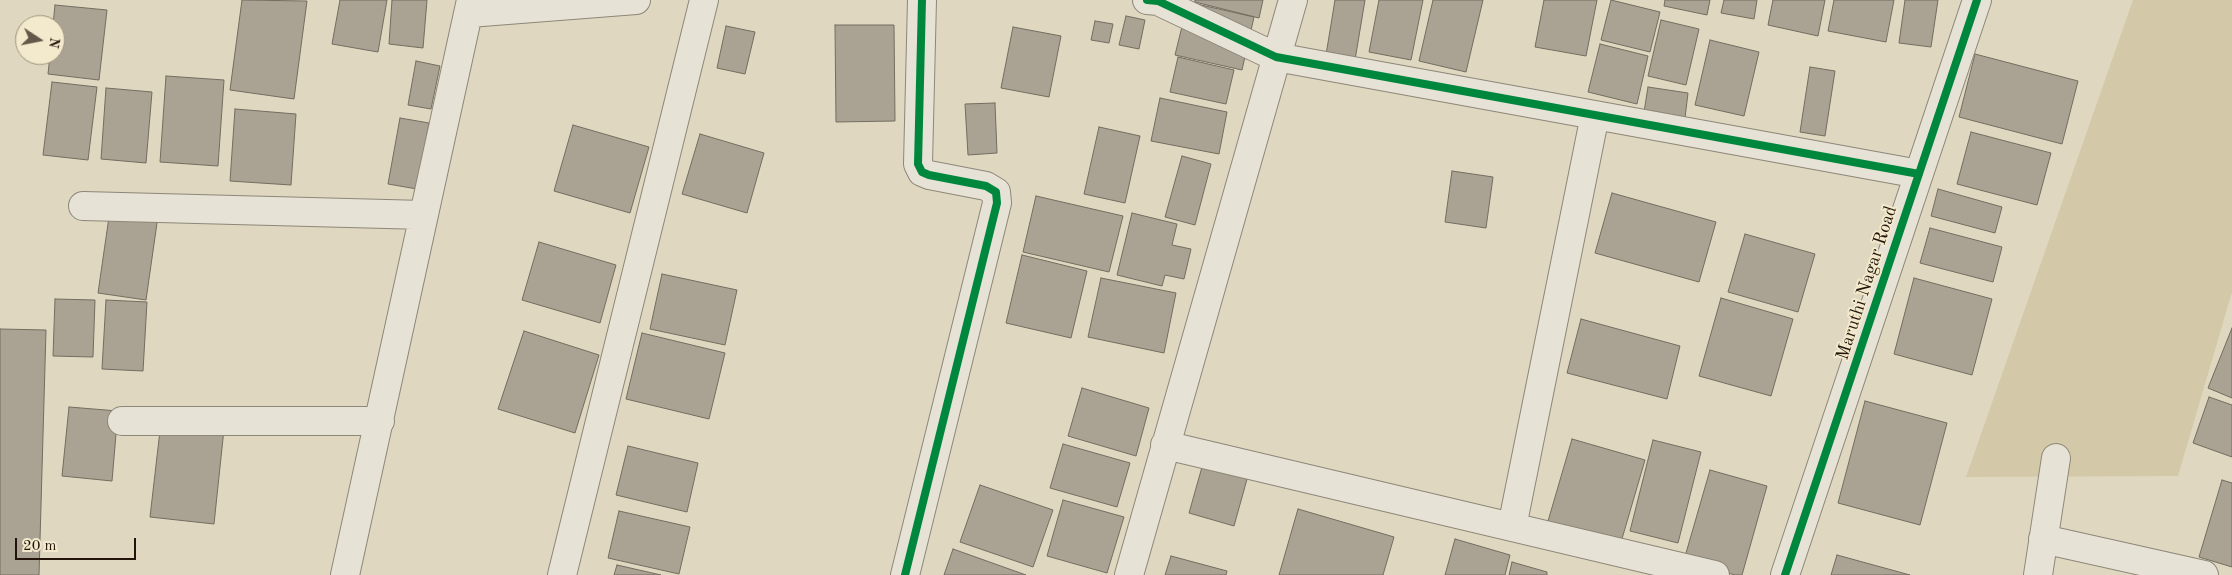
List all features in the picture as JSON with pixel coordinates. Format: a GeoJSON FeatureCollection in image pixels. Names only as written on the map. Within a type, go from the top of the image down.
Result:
{"type":"FeatureCollection","features":[{"type":"Feature","properties":{"kind":"street"},"geometry":{"type":"LineString","coordinates":[[345,575],[470,7],[636,0]]}},
{"type":"Feature","properties":{"kind":"street"},"geometry":{"type":"LineString","coordinates":[[562,575],[704,0]]}},
{"type":"Feature","properties":{"kind":"street"},"geometry":{"type":"LineString","coordinates":[[905,575],[997,203],[996,192],[986,186],[929,176],[922,172],[918,164],[922,0]]}},
{"type":"Feature","properties":{"kind":"street"},"geometry":{"type":"LineString","coordinates":[[1147,0],[1158,1],[1276,57],[1919,174]]}},
{"type":"Feature","properties":{"kind":"street"},"geometry":{"type":"LineString","coordinates":[[1128,575],[1293,0]]}},
{"type":"Feature","properties":{"kind":"street","name":"Maruthi Nagar Road"},"geometry":{"type":"LineString","coordinates":[[1785,575],[1977,0]]}},
{"type":"Feature","properties":{"kind":"street"},"geometry":{"type":"LineString","coordinates":[[1512,527],[1595,115]]}},
{"type":"Feature","properties":{"kind":"street"},"geometry":{"type":"LineString","coordinates":[[83,206],[424,215]]}},
{"type":"Feature","properties":{"kind":"street"},"geometry":{"type":"LineString","coordinates":[[122,421],[380,421]]}},
{"type":"Feature","properties":{"kind":"street"},"geometry":{"type":"LineString","coordinates":[[1165,446],[1716,575]]}},
{"type":"Feature","properties":{"kind":"street"},"geometry":{"type":"LineString","coordinates":[[2038,575],[2056,458]]}},
{"type":"Feature","properties":{"kind":"street"},"geometry":{"type":"LineString","coordinates":[[2044,539],[2204,575]]}},
{"type":"Feature","properties":{"kind":"shaded area"},"geometry":{"type":"Polygon","coordinates":[[[2133,0],[2232,0],[2232,292],[2178,476],[1966,477],[2133,0]]]}},
{"type":"Feature","properties":{"kind":"building"},"geometry":{"type":"Polygon","coordinates":[[[242,0],[307,1],[294,99],[230,90],[242,0]]]}},
{"type":"Feature","properties":{"kind":"building"},"geometry":{"type":"Polygon","coordinates":[[[340,0],[387,0],[378,52],[332,44],[340,0]]]}},
{"type":"Feature","properties":{"kind":"building"},"geometry":{"type":"Polygon","coordinates":[[[392,0],[427,0],[423,48],[389,44],[392,0]]]}},
{"type":"Feature","properties":{"kind":"building"},"geometry":{"type":"Polygon","coordinates":[[[1195,0],[1263,0],[1259,18],[1195,2],[1195,0]]]}},
{"type":"Feature","properties":{"kind":"building"},"geometry":{"type":"Polygon","coordinates":[[[1335,0],[1365,0],[1354,66],[1325,61],[1335,0]]]}},
{"type":"Feature","properties":{"kind":"building"},"geometry":{"type":"Polygon","coordinates":[[[1379,0],[1423,0],[1411,60],[1369,52],[1379,0]]]}},
{"type":"Feature","properties":{"kind":"building"},"geometry":{"type":"Polygon","coordinates":[[[1433,0],[1483,0],[1466,72],[1419,61],[1433,0]]]}},
{"type":"Feature","properties":{"kind":"building"},"geometry":{"type":"Polygon","coordinates":[[[1544,0],[1597,0],[1586,56],[1535,47],[1544,0]]]}},
{"type":"Feature","properties":{"kind":"building"},"geometry":{"type":"Polygon","coordinates":[[[1611,0],[1660,12],[1650,52],[1601,40],[1611,0]]]}},
{"type":"Feature","properties":{"kind":"building"},"geometry":{"type":"Polygon","coordinates":[[[1665,0],[1710,0],[1707,15],[1664,6],[1665,0]]]}},
{"type":"Feature","properties":{"kind":"building"},"geometry":{"type":"Polygon","coordinates":[[[1724,0],[1757,0],[1754,19],[1721,13],[1724,0]]]}},
{"type":"Feature","properties":{"kind":"building"},"geometry":{"type":"Polygon","coordinates":[[[1773,0],[1825,0],[1818,36],[1768,25],[1773,0]]]}},
{"type":"Feature","properties":{"kind":"building"},"geometry":{"type":"Polygon","coordinates":[[[1834,0],[1894,0],[1886,42],[1828,31],[1834,0]]]}},
{"type":"Feature","properties":{"kind":"building"},"geometry":{"type":"Polygon","coordinates":[[[1905,0],[1938,0],[1931,47],[1899,43],[1905,0]]]}},
{"type":"Feature","properties":{"kind":"building"},"geometry":{"type":"Polygon","coordinates":[[[1188,2],[1254,17],[1242,70],[1175,55],[1188,2]]]}},
{"type":"Feature","properties":{"kind":"building"},"geometry":{"type":"Polygon","coordinates":[[[55,5],[107,10],[99,80],[48,74],[49,65],[65,65],[65,15],[54,15],[55,5]]]}},
{"type":"Feature","properties":{"kind":"building"},"geometry":{"type":"Polygon","coordinates":[[[1126,16],[1145,20],[1139,49],[1119,45],[1126,16]]]}},
{"type":"Feature","properties":{"kind":"building"},"geometry":{"type":"Polygon","coordinates":[[[1661,20],[1699,29],[1686,85],[1648,76],[1661,20]]]}},
{"type":"Feature","properties":{"kind":"building"},"geometry":{"type":"Polygon","coordinates":[[[1095,21],[1113,24],[1109,43],[1091,40],[1095,21]]]}},
{"type":"Feature","properties":{"kind":"building"},"geometry":{"type":"Polygon","coordinates":[[[835,25],[894,25],[895,121],[836,122],[835,25]]]}},
{"type":"Feature","properties":{"kind":"building"},"geometry":{"type":"Polygon","coordinates":[[[726,26],[755,32],[745,74],[717,68],[726,26]]]}},
{"type":"Feature","properties":{"kind":"building"},"geometry":{"type":"Polygon","coordinates":[[[1013,27],[1061,36],[1049,97],[1001,88],[1013,27]]]}},
{"type":"Feature","properties":{"kind":"building"},"geometry":{"type":"Polygon","coordinates":[[[1710,40],[1759,52],[1744,116],[1695,105],[1710,40]]]}},
{"type":"Feature","properties":{"kind":"building"},"geometry":{"type":"Polygon","coordinates":[[[1600,44],[1648,56],[1637,104],[1588,92],[1600,44]]]}},
{"type":"Feature","properties":{"kind":"building"},"geometry":{"type":"Polygon","coordinates":[[[1975,54],[2078,81],[2062,144],[1959,117],[1975,54]]]}},
{"type":"Feature","properties":{"kind":"building"},"geometry":{"type":"Polygon","coordinates":[[[1178,57],[1234,70],[1226,104],[1170,92],[1178,57]]]}},
{"type":"Feature","properties":{"kind":"building"},"geometry":{"type":"Polygon","coordinates":[[[416,61],[440,66],[431,109],[408,105],[416,61]]]}},
{"type":"Feature","properties":{"kind":"building"},"geometry":{"type":"Polygon","coordinates":[[[1810,67],[1835,71],[1825,136],[1800,132],[1810,67]]]}},
{"type":"Feature","properties":{"kind":"building"},"geometry":{"type":"Polygon","coordinates":[[[166,76],[224,80],[218,166],[160,162],[166,76]]]}},
{"type":"Feature","properties":{"kind":"building"},"geometry":{"type":"Polygon","coordinates":[[[52,82],[97,87],[88,160],[43,155],[52,82]]]}},
{"type":"Feature","properties":{"kind":"building"},"geometry":{"type":"Polygon","coordinates":[[[1648,87],[1688,93],[1685,118],[1644,112],[1648,87]]]}},
{"type":"Feature","properties":{"kind":"building"},"geometry":{"type":"Polygon","coordinates":[[[106,88],[152,92],[146,163],[101,159],[106,88]]]}},
{"type":"Feature","properties":{"kind":"building"},"geometry":{"type":"Polygon","coordinates":[[[1160,98],[1227,112],[1219,154],[1151,141],[1160,98]]]}},
{"type":"Feature","properties":{"kind":"building"},"geometry":{"type":"Polygon","coordinates":[[[995,103],[997,153],[968,155],[965,104],[995,103]]]}},
{"type":"Feature","properties":{"kind":"building"},"geometry":{"type":"Polygon","coordinates":[[[235,109],[296,114],[291,185],[230,181],[235,109]]]}},
{"type":"Feature","properties":{"kind":"building"},"geometry":{"type":"Polygon","coordinates":[[[400,118],[429,123],[417,189],[388,184],[400,118]]]}},
{"type":"Feature","properties":{"kind":"building"},"geometry":{"type":"Polygon","coordinates":[[[573,125],[649,147],[630,213],[554,191],[573,125]]]}},
{"type":"Feature","properties":{"kind":"building"},"geometry":{"type":"Polygon","coordinates":[[[1099,127],[1140,136],[1125,203],[1084,194],[1099,127]]]}},
{"type":"Feature","properties":{"kind":"building"},"geometry":{"type":"Polygon","coordinates":[[[1971,132],[2051,153],[2037,205],[1957,184],[1971,132]]]}},
{"type":"Feature","properties":{"kind":"building"},"geometry":{"type":"Polygon","coordinates":[[[700,134],[764,153],[747,213],[682,194],[700,134]]]}},
{"type":"Feature","properties":{"kind":"building"},"geometry":{"type":"Polygon","coordinates":[[[1182,156],[1211,164],[1195,225],[1165,217],[1182,156]]]}},
{"type":"Feature","properties":{"kind":"building"},"geometry":{"type":"Polygon","coordinates":[[[1452,171],[1493,177],[1486,228],[1445,222],[1452,171]]]}},
{"type":"Feature","properties":{"kind":"building"},"geometry":{"type":"Polygon","coordinates":[[[1938,189],[2002,207],[1995,233],[1931,216],[1938,189]]]}},
{"type":"Feature","properties":{"kind":"building"},"geometry":{"type":"Polygon","coordinates":[[[1612,193],[1716,222],[1699,282],[1595,253],[1612,193]]]}},
{"type":"Feature","properties":{"kind":"building"},"geometry":{"type":"Polygon","coordinates":[[[1036,196],[1123,216],[1109,272],[1023,252],[1036,196]]]}},
{"type":"Feature","properties":{"kind":"building"},"geometry":{"type":"Polygon","coordinates":[[[110,210],[158,216],[146,300],[98,293],[110,210]]]}},
{"type":"Feature","properties":{"kind":"building"},"geometry":{"type":"Polygon","coordinates":[[[1132,213],[1177,224],[1172,245],[1191,249],[1184,279],[1165,275],[1162,286],[1117,275],[1132,213]]]}},
{"type":"Feature","properties":{"kind":"building"},"geometry":{"type":"Polygon","coordinates":[[[1930,228],[2002,247],[1993,282],[1920,263],[1930,228]]]}},
{"type":"Feature","properties":{"kind":"building"},"geometry":{"type":"Polygon","coordinates":[[[1745,234],[1815,254],[1798,312],[1728,292],[1745,234]]]}},
{"type":"Feature","properties":{"kind":"building"},"geometry":{"type":"Polygon","coordinates":[[[539,242],[616,265],[600,323],[522,300],[539,242]]]}},
{"type":"Feature","properties":{"kind":"building"},"geometry":{"type":"Polygon","coordinates":[[[1022,255],[1087,271],[1071,338],[1006,323],[1022,255]]]}},
{"type":"Feature","properties":{"kind":"building"},"geometry":{"type":"Polygon","coordinates":[[[662,274],[737,290],[725,345],[650,329],[662,274]]]}},
{"type":"Feature","properties":{"kind":"building"},"geometry":{"type":"Polygon","coordinates":[[[1101,278],[1176,293],[1164,353],[1088,337],[1101,278]]]}},
{"type":"Feature","properties":{"kind":"building"},"geometry":{"type":"Polygon","coordinates":[[[1914,278],[1992,299],[1972,375],[1894,354],[1914,278]]]}},
{"type":"Feature","properties":{"kind":"building"},"geometry":{"type":"Polygon","coordinates":[[[1721,298],[1793,319],[1771,396],[1699,376],[1721,298]]]}},
{"type":"Feature","properties":{"kind":"building"},"geometry":{"type":"Polygon","coordinates":[[[55,299],[95,300],[93,357],[53,356],[55,299]]]}},
{"type":"Feature","properties":{"kind":"building"},"geometry":{"type":"Polygon","coordinates":[[[106,300],[147,302],[143,371],[102,369],[106,300]]]}},
{"type":"Feature","properties":{"kind":"building"},"geometry":{"type":"Polygon","coordinates":[[[1581,319],[1680,346],[1667,399],[1567,373],[1581,319]]]}},
{"type":"Feature","properties":{"kind":"building"},"geometry":{"type":"Polygon","coordinates":[[[2232,328],[2232,398],[2208,388],[2232,328]]]}},
{"type":"Feature","properties":{"kind":"building"},"geometry":{"type":"Polygon","coordinates":[[[0,329],[46,330],[39,575],[0,575],[0,329]]]}},
{"type":"Feature","properties":{"kind":"building"},"geometry":{"type":"Polygon","coordinates":[[[524,331],[599,355],[575,433],[498,409],[524,331]]]}},
{"type":"Feature","properties":{"kind":"building"},"geometry":{"type":"Polygon","coordinates":[[[642,333],[725,353],[709,419],[626,399],[642,333]]]}},
{"type":"Feature","properties":{"kind":"building"},"geometry":{"type":"Polygon","coordinates":[[[1082,388],[1149,408],[1136,456],[1068,436],[1082,388]]]}},
{"type":"Feature","properties":{"kind":"building"},"geometry":{"type":"Polygon","coordinates":[[[2209,397],[2232,405],[2232,457],[2193,443],[2209,397]]]}},
{"type":"Feature","properties":{"kind":"building"},"geometry":{"type":"Polygon","coordinates":[[[1865,401],[1947,423],[1920,525],[1838,503],[1865,401]]]}},
{"type":"Feature","properties":{"kind":"building"},"geometry":{"type":"Polygon","coordinates":[[[69,407],[118,411],[112,481],[62,476],[69,407]]]}},
{"type":"Feature","properties":{"kind":"building"},"geometry":{"type":"Polygon","coordinates":[[[161,422],[224,429],[214,524],[150,517],[161,422]]]}},
{"type":"Feature","properties":{"kind":"building"},"geometry":{"type":"Polygon","coordinates":[[[1572,439],[1645,460],[1619,549],[1546,528],[1572,439]]]}},
{"type":"Feature","properties":{"kind":"building"},"geometry":{"type":"Polygon","coordinates":[[[1653,440],[1701,452],[1678,543],[1630,531],[1653,440]]]}},
{"type":"Feature","properties":{"kind":"building"},"geometry":{"type":"Polygon","coordinates":[[[1063,444],[1130,463],[1117,507],[1050,488],[1063,444]]]}},
{"type":"Feature","properties":{"kind":"building"},"geometry":{"type":"Polygon","coordinates":[[[628,446],[698,463],[687,512],[616,495],[628,446]]]}},
{"type":"Feature","properties":{"kind":"building"},"geometry":{"type":"Polygon","coordinates":[[[1204,460],[1249,472],[1234,526],[1189,513],[1204,460]]]}},
{"type":"Feature","properties":{"kind":"building"},"geometry":{"type":"Polygon","coordinates":[[[1710,470],[1767,486],[1742,575],[1735,575],[1684,560],[1710,470]]]}},
{"type":"Feature","properties":{"kind":"building"},"geometry":{"type":"Polygon","coordinates":[[[2222,480],[2232,483],[2232,567],[2199,557],[2222,480]]]}},
{"type":"Feature","properties":{"kind":"building"},"geometry":{"type":"Polygon","coordinates":[[[980,485],[1053,510],[1033,567],[960,542],[980,485]]]}},
{"type":"Feature","properties":{"kind":"building"},"geometry":{"type":"Polygon","coordinates":[[[1063,500],[1124,517],[1107,573],[1047,556],[1063,500]]]}},
{"type":"Feature","properties":{"kind":"building"},"geometry":{"type":"Polygon","coordinates":[[[1298,509],[1394,537],[1383,575],[1279,575],[1298,509]]]}},
{"type":"Feature","properties":{"kind":"building"},"geometry":{"type":"Polygon","coordinates":[[[619,511],[690,527],[679,574],[608,558],[619,511]]]}},
{"type":"Feature","properties":{"kind":"building"},"geometry":{"type":"Polygon","coordinates":[[[1455,539],[1510,555],[1505,575],[1445,575],[1455,539]]]}},
{"type":"Feature","properties":{"kind":"building"},"geometry":{"type":"Polygon","coordinates":[[[953,549],[1026,575],[944,575],[953,549]]]}},
{"type":"Feature","properties":{"kind":"building"},"geometry":{"type":"Polygon","coordinates":[[[1837,555],[1910,575],[1831,575],[1837,555]]]}},
{"type":"Feature","properties":{"kind":"building"},"geometry":{"type":"Polygon","coordinates":[[[1171,556],[1227,571],[1226,575],[1165,575],[1171,556]]]}},
{"type":"Feature","properties":{"kind":"building"},"geometry":{"type":"Polygon","coordinates":[[[1512,562],[1547,572],[1547,575],[1509,575],[1512,562]]]}},
{"type":"Feature","properties":{"kind":"building"},"geometry":{"type":"Polygon","coordinates":[[[617,565],[661,575],[614,575],[617,565]]]}},
{"type":"Feature","properties":{"kind":"cycle path"},"geometry":{"type":"LineString","coordinates":[[905,575],[997,203],[996,192],[986,186],[929,175],[922,172],[918,164],[922,0]]}},
{"type":"Feature","properties":{"kind":"cycle path"},"geometry":{"type":"LineString","coordinates":[[1147,0],[1158,1],[1276,57],[1919,174]]}},
{"type":"Feature","properties":{"kind":"cycle path"},"geometry":{"type":"LineString","coordinates":[[1785,575],[1977,0]]}}]}
